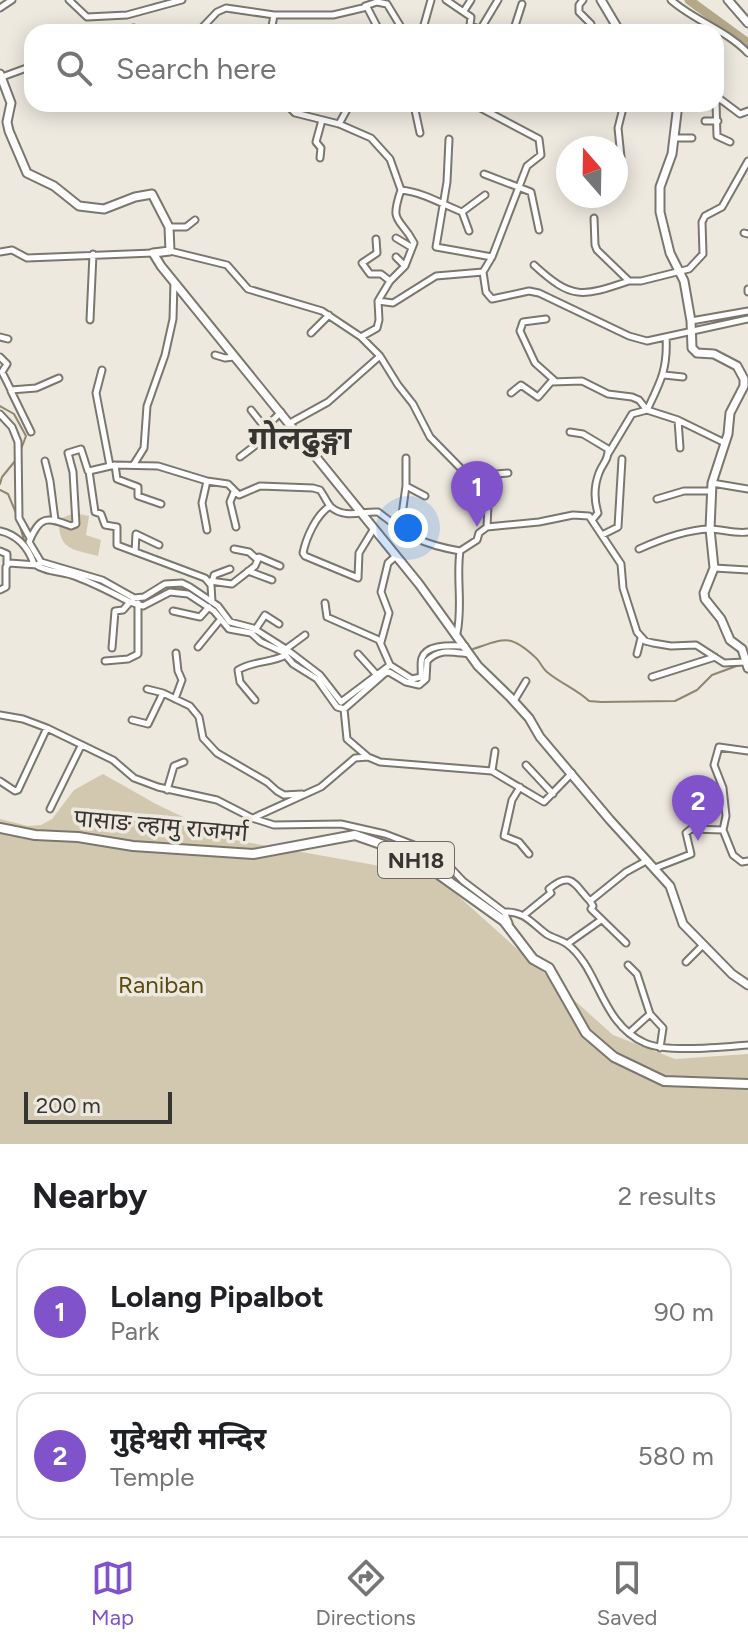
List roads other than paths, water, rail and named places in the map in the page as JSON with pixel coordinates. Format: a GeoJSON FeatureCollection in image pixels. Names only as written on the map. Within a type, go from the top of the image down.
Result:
{"type":"FeatureCollection","features":[{"type":"Feature","properties":{"kind":"main road","name":"पासाङ ल्हामु राजमर्ग"},"geometry":{"type":"LineString","coordinates":[[0,828],[133,846],[253,854],[355,835],[398,850],[437,873],[504,921],[533,959],[549,968],[586,1033],[614,1057],[664,1081],[748,1084]]}},
{"type":"Feature","properties":{"kind":"street"},"geometry":{"type":"LineString","coordinates":[[0,8],[12,0]]}},
{"type":"Feature","properties":{"kind":"street"},"geometry":{"type":"LineString","coordinates":[[69,0],[87,17],[127,15],[182,0]]}},
{"type":"Feature","properties":{"kind":"street"},"geometry":{"type":"LineString","coordinates":[[424,24],[431,0]]}},
{"type":"Feature","properties":{"kind":"street"},"geometry":{"type":"LineString","coordinates":[[446,0],[471,17],[470,24]]}},
{"type":"Feature","properties":{"kind":"street"},"geometry":{"type":"LineString","coordinates":[[464,11],[471,0]]}},
{"type":"Feature","properties":{"kind":"street"},"geometry":{"type":"LineString","coordinates":[[486,24],[498,0]]}},
{"type":"Feature","properties":{"kind":"street"},"geometry":{"type":"LineString","coordinates":[[583,0],[579,12],[591,24]]}},
{"type":"Feature","properties":{"kind":"street"},"geometry":{"type":"LineString","coordinates":[[601,0],[615,24]]}},
{"type":"Feature","properties":{"kind":"street"},"geometry":{"type":"LineString","coordinates":[[671,0],[704,24]]}},
{"type":"Feature","properties":{"kind":"street"},"geometry":{"type":"LineString","coordinates":[[728,0],[748,23]]}},
{"type":"Feature","properties":{"kind":"street"},"geometry":{"type":"LineString","coordinates":[[206,24],[217,12],[226,8],[274,15],[333,15],[377,2],[387,4],[399,24]]}},
{"type":"Feature","properties":{"kind":"street"},"geometry":{"type":"LineString","coordinates":[[516,24],[522,4]]}},
{"type":"Feature","properties":{"kind":"street"},"geometry":{"type":"LineString","coordinates":[[362,7],[367,7],[376,24]]}},
{"type":"Feature","properties":{"kind":"street"},"geometry":{"type":"LineString","coordinates":[[272,24],[274,15]]}},
{"type":"Feature","properties":{"kind":"street"},"geometry":{"type":"LineString","coordinates":[[724,34],[748,53]]}},
{"type":"Feature","properties":{"kind":"street"},"geometry":{"type":"LineString","coordinates":[[24,69],[1,76],[11,103],[7,122],[9,131],[27,173],[54,186],[79,206],[104,209],[152,194],[169,227],[170,251]]}},
{"type":"Feature","properties":{"kind":"street"},"geometry":{"type":"LineString","coordinates":[[724,104],[740,114],[748,111]]}},
{"type":"Feature","properties":{"kind":"street"},"geometry":{"type":"LineString","coordinates":[[294,112],[339,124],[371,138],[390,159],[401,190],[394,209],[397,221],[413,240],[405,266],[390,281],[378,301],[377,328],[361,337]]}},
{"type":"Feature","properties":{"kind":"street"},"geometry":{"type":"LineString","coordinates":[[339,124],[346,112]]}},
{"type":"Feature","properties":{"kind":"street"},"geometry":{"type":"LineString","coordinates":[[415,112],[420,133]]}},
{"type":"Feature","properties":{"kind":"street"},"geometry":{"type":"LineString","coordinates":[[489,112],[539,139],[541,155],[527,166],[492,257],[483,272],[486,292],[492,299],[529,291],[539,293],[629,336],[647,341],[666,337],[691,325],[748,311]]}},
{"type":"Feature","properties":{"kind":"street"},"geometry":{"type":"LineString","coordinates":[[619,136],[622,112]]}},
{"type":"Feature","properties":{"kind":"street"},"geometry":{"type":"LineString","coordinates":[[89,471],[134,464],[158,466],[228,484],[239,495],[260,486],[313,488],[320,490],[330,506],[338,511],[360,514],[378,512],[428,545],[460,551],[477,540],[479,533],[487,527],[583,514],[593,519],[621,564],[623,588],[641,638],[671,646],[696,645],[724,663],[746,665],[742,649],[730,640],[721,619],[705,599],[705,588],[714,568],[710,529],[712,487],[726,443],[730,413],[744,386],[744,379],[737,366],[714,354],[697,353],[692,348],[684,281],[670,253],[660,199],[662,179],[676,138],[678,112]]}},
{"type":"Feature","properties":{"kind":"street"},"geometry":{"type":"LineString","coordinates":[[717,112],[717,136],[730,142]]}},
{"type":"Feature","properties":{"kind":"street"},"geometry":{"type":"LineString","coordinates":[[320,158],[321,148],[316,142],[322,120]]}},
{"type":"Feature","properties":{"kind":"street"},"geometry":{"type":"LineString","coordinates":[[705,121],[718,121]]}},
{"type":"Feature","properties":{"kind":"street"},"geometry":{"type":"LineString","coordinates":[[676,138],[692,138]]}},
{"type":"Feature","properties":{"kind":"street"},"geometry":{"type":"LineString","coordinates":[[449,139],[436,247],[492,257]]}},
{"type":"Feature","properties":{"kind":"street"},"geometry":{"type":"LineString","coordinates":[[534,265],[557,286],[585,293],[689,269],[703,254],[702,222],[705,216],[722,207],[747,165]]}},
{"type":"Feature","properties":{"kind":"street"},"geometry":{"type":"LineString","coordinates":[[484,174],[531,192],[539,230]]}},
{"type":"Feature","properties":{"kind":"street"},"geometry":{"type":"LineString","coordinates":[[401,190],[418,191],[428,199],[462,212],[469,231]]}},
{"type":"Feature","properties":{"kind":"street"},"geometry":{"type":"LineString","coordinates":[[462,212],[485,195]]}},
{"type":"Feature","properties":{"kind":"street"},"geometry":{"type":"LineString","coordinates":[[594,218],[597,250],[629,281]]}},
{"type":"Feature","properties":{"kind":"street"},"geometry":{"type":"LineString","coordinates":[[169,227],[186,227],[195,220]]}},
{"type":"Feature","properties":{"kind":"street"},"geometry":{"type":"LineString","coordinates":[[396,238],[411,247]]}},
{"type":"Feature","properties":{"kind":"street"},"geometry":{"type":"LineString","coordinates":[[376,239],[377,253],[362,263],[370,274],[381,274],[390,281]]}},
{"type":"Feature","properties":{"kind":"street"},"geometry":{"type":"LineString","coordinates":[[0,252],[12,250],[27,258],[170,251],[227,265],[248,289],[322,311],[361,337],[380,356],[413,404],[430,437],[475,481],[487,498],[487,527]]}},
{"type":"Feature","properties":{"kind":"street"},"geometry":{"type":"LineString","coordinates":[[153,253],[457,633],[482,671],[514,701],[540,737],[675,894],[683,924],[732,974],[748,985]]}},
{"type":"Feature","properties":{"kind":"street"},"geometry":{"type":"LineString","coordinates":[[90,320],[93,254]]}},
{"type":"Feature","properties":{"kind":"street"},"geometry":{"type":"LineString","coordinates":[[396,257],[405,266]]}},
{"type":"Feature","properties":{"kind":"street"},"geometry":{"type":"LineString","coordinates":[[378,301],[393,303],[436,276],[483,272]]}},
{"type":"Feature","properties":{"kind":"street"},"geometry":{"type":"LineString","coordinates":[[134,464],[144,448],[147,406],[173,319],[174,281]]}},
{"type":"Feature","properties":{"kind":"street"},"geometry":{"type":"LineString","coordinates":[[311,333],[329,315]]}},
{"type":"Feature","properties":{"kind":"street"},"geometry":{"type":"LineString","coordinates":[[546,319],[523,322],[520,331],[535,363],[555,381]]}},
{"type":"Feature","properties":{"kind":"street"},"geometry":{"type":"LineString","coordinates":[[691,325],[748,319]]}},
{"type":"Feature","properties":{"kind":"street"},"geometry":{"type":"LineString","coordinates":[[0,337],[8,339]]}},
{"type":"Feature","properties":{"kind":"street"},"geometry":{"type":"LineString","coordinates":[[647,410],[664,375],[666,337]]}},
{"type":"Feature","properties":{"kind":"street"},"geometry":{"type":"LineString","coordinates":[[215,355],[234,357]]}},
{"type":"Feature","properties":{"kind":"street"},"geometry":{"type":"LineString","coordinates":[[290,423],[334,397],[380,356]]}},
{"type":"Feature","properties":{"kind":"street"},"geometry":{"type":"LineString","coordinates":[[0,357],[7,364],[2,372],[31,432]]}},
{"type":"Feature","properties":{"kind":"street"},"geometry":{"type":"LineString","coordinates":[[102,370],[96,393],[117,479],[138,487],[141,498],[161,504]]}},
{"type":"Feature","properties":{"kind":"street"},"geometry":{"type":"LineString","coordinates":[[664,375],[683,377]]}},
{"type":"Feature","properties":{"kind":"street"},"geometry":{"type":"LineString","coordinates":[[11,390],[36,388],[59,378]]}},
{"type":"Feature","properties":{"kind":"street"},"geometry":{"type":"LineString","coordinates":[[511,393],[521,385],[538,397],[551,382],[582,381],[608,394],[639,400],[647,410]]}},
{"type":"Feature","properties":{"kind":"street"},"geometry":{"type":"LineString","coordinates":[[240,457],[270,434],[251,410]]}},
{"type":"Feature","properties":{"kind":"street"},"geometry":{"type":"LineString","coordinates":[[593,519],[598,513],[594,501],[599,473],[632,414],[647,410],[678,420],[726,443]]}},
{"type":"Feature","properties":{"kind":"street"},"geometry":{"type":"LineString","coordinates":[[266,427],[281,412]]}},
{"type":"Feature","properties":{"kind":"street"},"geometry":{"type":"LineString","coordinates":[[0,414],[18,442],[19,518],[38,563]]}},
{"type":"Feature","properties":{"kind":"street"},"geometry":{"type":"LineString","coordinates":[[678,420],[680,448]]}},
{"type":"Feature","properties":{"kind":"street"},"geometry":{"type":"LineString","coordinates":[[570,432],[583,434],[603,445],[608,454]]}},
{"type":"Feature","properties":{"kind":"street"},"geometry":{"type":"LineString","coordinates":[[30,538],[42,521],[48,518],[71,526],[76,524],[73,472],[67,454],[81,449],[89,471],[96,513],[101,514],[105,525],[117,527],[117,545],[229,584],[255,566],[257,559]]}},
{"type":"Feature","properties":{"kind":"street"},"geometry":{"type":"LineString","coordinates":[[400,529],[406,458]]}},
{"type":"Feature","properties":{"kind":"street"},"geometry":{"type":"LineString","coordinates":[[602,535],[618,527],[622,459]]}},
{"type":"Feature","properties":{"kind":"street"},"geometry":{"type":"LineString","coordinates":[[45,461],[55,520]]}},
{"type":"Feature","properties":{"kind":"street"},"geometry":{"type":"LineString","coordinates":[[475,481],[484,475],[508,473]]}},
{"type":"Feature","properties":{"kind":"street"},"geometry":{"type":"LineString","coordinates":[[207,481],[202,503],[207,530]]}},
{"type":"Feature","properties":{"kind":"street"},"geometry":{"type":"LineString","coordinates":[[406,486],[425,496]]}},
{"type":"Feature","properties":{"kind":"street"},"geometry":{"type":"LineString","coordinates":[[657,499],[712,487],[748,489]]}},
{"type":"Feature","properties":{"kind":"street"},"geometry":{"type":"LineString","coordinates":[[234,492],[230,502],[236,527]]}},
{"type":"Feature","properties":{"kind":"street"},"geometry":{"type":"LineString","coordinates":[[330,506],[319,517],[303,551],[305,556],[358,578],[361,547],[373,530]]}},
{"type":"Feature","properties":{"kind":"street"},"geometry":{"type":"LineString","coordinates":[[639,549],[673,536],[710,529],[748,532]]}},
{"type":"Feature","properties":{"kind":"street"},"geometry":{"type":"LineString","coordinates":[[0,531],[16,536],[38,563],[51,572],[61,572],[87,581],[130,602],[138,602],[165,584],[182,583],[230,622],[253,631],[320,675],[341,702],[390,665]]}},
{"type":"Feature","properties":{"kind":"street"},"geometry":{"type":"LineString","coordinates":[[135,552],[136,534],[159,545]]}},
{"type":"Feature","properties":{"kind":"street"},"geometry":{"type":"LineString","coordinates":[[234,549],[280,566]]}},
{"type":"Feature","properties":{"kind":"street"},"geometry":{"type":"LineString","coordinates":[[0,551],[7,554],[6,587],[0,590]]}},
{"type":"Feature","properties":{"kind":"street"},"geometry":{"type":"LineString","coordinates":[[457,633],[460,551]]}},
{"type":"Feature","properties":{"kind":"street"},"geometry":{"type":"LineString","coordinates":[[396,556],[388,563],[381,592],[389,613],[381,642],[390,665],[416,680],[422,675],[421,660],[429,651],[444,646],[466,646]]}},
{"type":"Feature","properties":{"kind":"street"},"geometry":{"type":"LineString","coordinates":[[7,565],[38,563],[91,576],[138,602]]}},
{"type":"Feature","properties":{"kind":"street"},"geometry":{"type":"LineString","coordinates":[[714,568],[748,570]]}},
{"type":"Feature","properties":{"kind":"street"},"geometry":{"type":"LineString","coordinates":[[173,611],[200,617],[208,603],[214,575],[230,569]]}},
{"type":"Feature","properties":{"kind":"street"},"geometry":{"type":"LineString","coordinates":[[248,571],[272,580]]}},
{"type":"Feature","properties":{"kind":"street"},"geometry":{"type":"LineString","coordinates":[[112,648],[114,613],[123,610],[130,602]]}},
{"type":"Feature","properties":{"kind":"street"},"geometry":{"type":"LineString","coordinates":[[105,661],[128,659],[138,654],[138,602]]}},
{"type":"Feature","properties":{"kind":"street"},"geometry":{"type":"LineString","coordinates":[[208,603],[220,620],[234,631],[253,631]]}},
{"type":"Feature","properties":{"kind":"street"},"geometry":{"type":"LineString","coordinates":[[325,603],[327,617],[381,642]]}},
{"type":"Feature","properties":{"kind":"street"},"geometry":{"type":"LineString","coordinates":[[253,631],[265,615],[279,624]]}},
{"type":"Feature","properties":{"kind":"street"},"geometry":{"type":"LineString","coordinates":[[198,647],[220,620]]}},
{"type":"Feature","properties":{"kind":"street"},"geometry":{"type":"LineString","coordinates":[[255,700],[240,682],[238,670],[244,666],[272,662],[305,635]]}},
{"type":"Feature","properties":{"kind":"street"},"geometry":{"type":"LineString","coordinates":[[637,654],[641,638]]}},
{"type":"Feature","properties":{"kind":"street"},"geometry":{"type":"LineString","coordinates":[[286,652],[293,664],[317,679],[337,707],[344,709]]}},
{"type":"Feature","properties":{"kind":"street"},"geometry":{"type":"LineString","coordinates":[[344,709],[388,672],[419,685],[426,679],[427,661],[438,652],[471,655]]}},
{"type":"Feature","properties":{"kind":"street"},"geometry":{"type":"LineString","coordinates":[[175,699],[182,680],[176,653]]}},
{"type":"Feature","properties":{"kind":"street"},"geometry":{"type":"LineString","coordinates":[[358,654],[376,674]]}},
{"type":"Feature","properties":{"kind":"street"},"geometry":{"type":"LineString","coordinates":[[652,677],[715,657]]}},
{"type":"Feature","properties":{"kind":"street"},"geometry":{"type":"LineString","coordinates":[[514,701],[526,681]]}},
{"type":"Feature","properties":{"kind":"street"},"geometry":{"type":"LineString","coordinates":[[147,689],[190,706],[199,717],[203,738],[217,753],[284,795],[302,794]]}},
{"type":"Feature","properties":{"kind":"street"},"geometry":{"type":"LineString","coordinates":[[132,720],[148,724],[163,693]]}},
{"type":"Feature","properties":{"kind":"street"},"geometry":{"type":"LineString","coordinates":[[344,709],[347,739],[368,757]]}},
{"type":"Feature","properties":{"kind":"street"},"geometry":{"type":"LineString","coordinates":[[0,715],[47,728],[113,760],[134,778],[167,790],[217,800],[252,818],[274,825],[341,824],[385,834],[414,845],[446,863],[463,881],[504,912],[518,940]]}},
{"type":"Feature","properties":{"kind":"street"},"geometry":{"type":"LineString","coordinates":[[0,781],[18,790],[47,728]]}},
{"type":"Feature","properties":{"kind":"street"},"geometry":{"type":"LineString","coordinates":[[50,809],[81,746]]}},
{"type":"Feature","properties":{"kind":"street"},"geometry":{"type":"LineString","coordinates":[[748,751],[719,747],[714,765],[723,788],[726,816],[723,830],[733,855],[742,862],[748,861]]}},
{"type":"Feature","properties":{"kind":"street"},"geometry":{"type":"LineString","coordinates":[[492,771],[495,751]]}},
{"type":"Feature","properties":{"kind":"street"},"geometry":{"type":"LineString","coordinates":[[252,818],[327,782],[355,758],[368,757],[390,764],[492,771],[544,802],[572,772]]}},
{"type":"Feature","properties":{"kind":"street"},"geometry":{"type":"LineString","coordinates":[[167,790],[174,766],[184,762]]}},
{"type":"Feature","properties":{"kind":"street"},"geometry":{"type":"LineString","coordinates":[[526,765],[553,794]]}},
{"type":"Feature","properties":{"kind":"street"},"geometry":{"type":"LineString","coordinates":[[520,787],[512,800],[504,836],[519,842],[529,854]]}},
{"type":"Feature","properties":{"kind":"street"},"geometry":{"type":"LineString","coordinates":[[654,869],[691,854],[686,834],[688,830],[723,830]]}},
{"type":"Feature","properties":{"kind":"street"},"geometry":{"type":"LineString","coordinates":[[590,901],[626,872],[646,861]]}},
{"type":"Feature","properties":{"kind":"street"},"geometry":{"type":"LineString","coordinates":[[524,915],[551,893],[549,889],[564,878],[570,879],[590,901],[591,909],[626,943]]}},
{"type":"Feature","properties":{"kind":"street"},"geometry":{"type":"LineString","coordinates":[[504,912],[524,915],[547,935],[567,944],[585,967],[613,1017],[643,1043],[660,1048],[748,1045]]}},
{"type":"Feature","properties":{"kind":"street"},"geometry":{"type":"LineString","coordinates":[[567,944],[601,920]]}},
{"type":"Feature","properties":{"kind":"street"},"geometry":{"type":"LineString","coordinates":[[686,962],[704,944]]}},
{"type":"Feature","properties":{"kind":"street"},"geometry":{"type":"LineString","coordinates":[[628,965],[637,974],[650,1014],[663,1028],[660,1048]]}},
{"type":"Feature","properties":{"kind":"street"},"geometry":{"type":"LineString","coordinates":[[629,1033],[650,1014]]}},
{"type":"Feature","properties":{"kind":"waterway"},"geometry":{"type":"LineString","coordinates":[[689,0],[722,24]]}},
{"type":"Feature","properties":{"kind":"waterway"},"geometry":{"type":"LineString","coordinates":[[724,26],[748,43]]}},
{"type":"Feature","properties":{"kind":"waterway"},"geometry":{"type":"LineString","coordinates":[[0,406],[14,414],[26,436],[20,452]]}},
{"type":"Feature","properties":{"kind":"waterway"},"geometry":{"type":"LineString","coordinates":[[0,484],[15,461]]}},
{"type":"Feature","properties":{"kind":"waterway"},"geometry":{"type":"LineString","coordinates":[[0,490],[8,494],[16,513]]}},
{"type":"Feature","properties":{"kind":"waterway"},"geometry":{"type":"LineString","coordinates":[[19,523],[24,540]]}},
{"type":"Feature","properties":{"kind":"waterway"},"geometry":{"type":"LineString","coordinates":[[156,596],[172,588],[188,589]]}},
{"type":"Feature","properties":{"kind":"waterway"},"geometry":{"type":"LineString","coordinates":[[203,599],[219,613]]}},
{"type":"Feature","properties":{"kind":"waterway"},"geometry":{"type":"LineString","coordinates":[[227,624],[253,631],[279,647]]}},
{"type":"Feature","properties":{"kind":"waterway"},"geometry":{"type":"LineString","coordinates":[[473,649],[499,641],[512,641],[526,649],[545,670],[589,701],[601,702],[675,701],[697,690],[712,675],[742,664]]}},
{"type":"Feature","properties":{"kind":"waterway"},"geometry":{"type":"LineString","coordinates":[[424,667],[427,655],[441,648],[446,649]]}},
{"type":"Feature","properties":{"kind":"waterway"},"geometry":{"type":"LineString","coordinates":[[337,704],[344,704],[358,692]]}},
{"type":"Feature","properties":{"kind":"place","name":"Lolang Pipalbot"},"geometry":{"type":"Point","coordinates":[477,527]}},
{"type":"Feature","properties":{"kind":"place","name":"गुहेश्वरी मन्दिर"},"geometry":{"type":"Point","coordinates":[698,841]}},
{"type":"Feature","properties":{"kind":"district","name":"गोलढुङ्गा"},"geometry":{"type":"Point","coordinates":[300,438]}},
{"type":"Feature","properties":{"kind":"park label","name":"Raniban"},"geometry":{"type":"Point","coordinates":[161,984]}}]}
